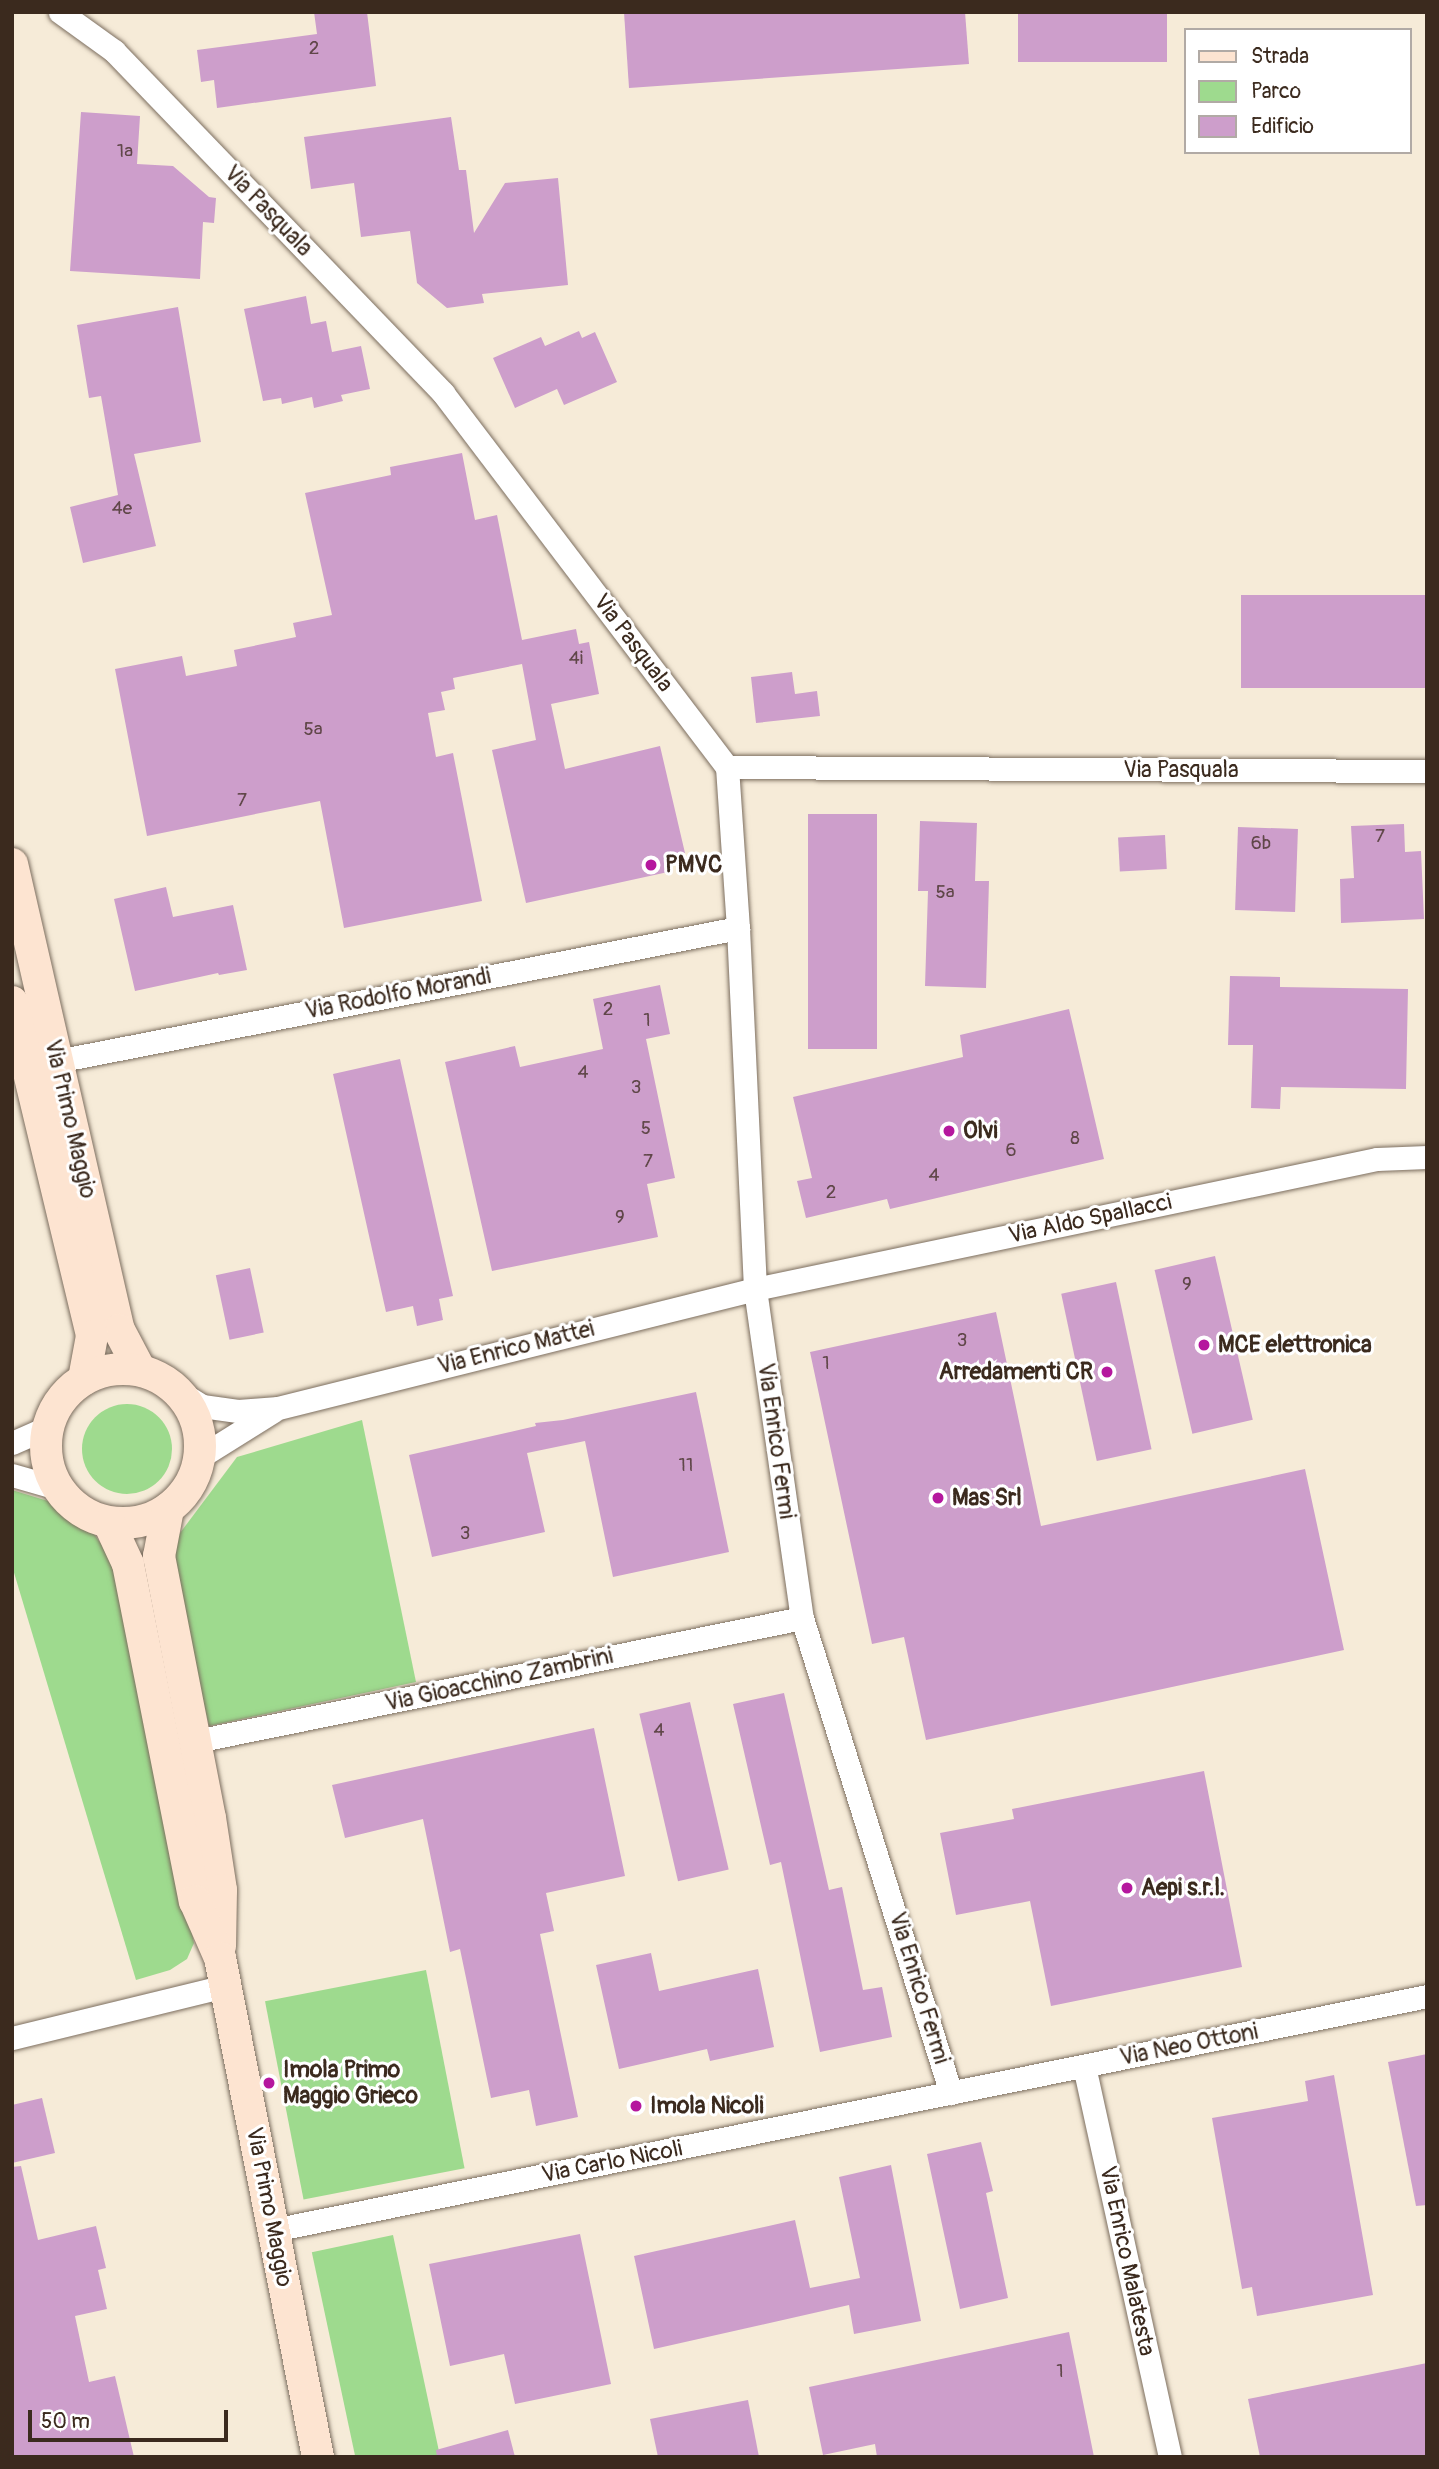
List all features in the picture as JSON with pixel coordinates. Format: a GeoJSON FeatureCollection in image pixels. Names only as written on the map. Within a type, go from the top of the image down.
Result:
{"type":"FeatureCollection","features":[{"type":"Feature","properties":{"kind":"street","name":"Via Pasquala"},"geometry":{"type":"LineString","coordinates":[[60,12],[114,51],[443,393],[727,767],[1427,771]]}},
{"type":"Feature","properties":{"kind":"street","name":"Via Enrico Fermi"},"geometry":{"type":"LineString","coordinates":[[727,767],[738,928],[755,1289],[802,1618],[951,2093]]}},
{"type":"Feature","properties":{"kind":"street","name":"Via Primo Maggio"},"geometry":{"type":"LineString","coordinates":[[12,864],[118,1330],[140,1370]]}},
{"type":"Feature","properties":{"kind":"street","name":"Via Rodolfo Morandi"},"geometry":{"type":"LineString","coordinates":[[57,1061],[738,928]]}},
{"type":"Feature","properties":{"kind":"street","name":"Via Primo Maggio"},"geometry":{"type":"LineString","coordinates":[[12,1002],[92,1336],[84,1380]]}},
{"type":"Feature","properties":{"kind":"street","name":"Via Aldo Spallacci"},"geometry":{"type":"LineString","coordinates":[[755,1289],[1377,1159],[1427,1157]]}},
{"type":"Feature","properties":{"kind":"street","name":"Via Enrico Mattei"},"geometry":{"type":"LineString","coordinates":[[177,1391],[202,1406],[238,1411],[278,1408],[755,1289]]}},
{"type":"Feature","properties":{"kind":"street","name":"Via Primo Maggio"},"geometry":{"type":"LineString","coordinates":[[140,1370],[160,1378],[177,1391],[192,1410],[200,1433],[200,1457],[194,1477],[183,1495],[168,1509],[150,1519],[130,1524],[109,1523],[89,1516],[71,1504],[57,1488],[48,1469],[45,1448],[48,1427],[55,1408],[68,1392],[84,1380],[102,1372],[140,1370]]}},
{"type":"Feature","properties":{"kind":"street","name":"Via Enrico Mattei"},"geometry":{"type":"LineString","coordinates":[[200,1457],[278,1408]]}},
{"type":"Feature","properties":{"kind":"street"},"geometry":{"type":"LineString","coordinates":[[12,1443],[48,1427]]}},
{"type":"Feature","properties":{"kind":"street"},"geometry":{"type":"LineString","coordinates":[[12,1475],[57,1488]]}},
{"type":"Feature","properties":{"kind":"street","name":"Via Primo Maggio"},"geometry":{"type":"LineString","coordinates":[[168,1509],[159,1556],[196,1741],[221,1891],[223,1972],[318,2457]]}},
{"type":"Feature","properties":{"kind":"street","name":"Via Primo Maggio"},"geometry":{"type":"LineString","coordinates":[[109,1523],[128,1564],[195,1901],[223,1972]]}},
{"type":"Feature","properties":{"kind":"street","name":"Via Gioacchino Zambrini"},"geometry":{"type":"LineString","coordinates":[[196,1741],[802,1618]]}},
{"type":"Feature","properties":{"kind":"street"},"geometry":{"type":"LineString","coordinates":[[12,2038],[223,1972]]}},
{"type":"Feature","properties":{"kind":"street","name":"Via Neo Ottoni"},"geometry":{"type":"LineString","coordinates":[[951,2093],[1427,1996]]}},
{"type":"Feature","properties":{"kind":"street","name":"Via Enrico Malatesta"},"geometry":{"type":"LineString","coordinates":[[1084,2066],[1170,2457]]}},
{"type":"Feature","properties":{"kind":"street","name":"Via Carlo Nicoli"},"geometry":{"type":"LineString","coordinates":[[273,2231],[951,2093]]}},
{"type":"Feature","properties":{"kind":"green space"},"geometry":{"type":"Polygon","coordinates":[[[127,1404],[152,1412],[164,1424],[172,1449],[164,1474],[152,1486],[127,1494],[102,1486],[90,1474],[82,1449],[90,1424],[102,1412],[127,1404]]]}},
{"type":"Feature","properties":{"kind":"green space"},"geometry":{"type":"Polygon","coordinates":[[[362,1420],[416,1682],[209,1726],[168,1549],[237,1457],[362,1420]]]}},
{"type":"Feature","properties":{"kind":"green space"},"geometry":{"type":"Polygon","coordinates":[[[12,1490],[48,1501],[94,1534],[112,1559],[119,1582],[194,1943],[187,1959],[170,1970],[136,1980],[12,1566],[12,1490]]]}},
{"type":"Feature","properties":{"kind":"green space"},"geometry":{"type":"Polygon","coordinates":[[[426,1970],[465,2168],[304,2200],[265,2001],[426,1970]]]}},
{"type":"Feature","properties":{"kind":"green space"},"geometry":{"type":"Polygon","coordinates":[[[393,2235],[440,2457],[355,2457],[312,2252],[393,2235]]]}},
{"type":"Feature","properties":{"kind":"building"},"geometry":{"type":"Polygon","coordinates":[[[314,12],[367,12],[376,86],[217,108],[214,80],[201,82],[197,50],[317,34],[314,12]]]}},
{"type":"Feature","properties":{"kind":"building"},"geometry":{"type":"Polygon","coordinates":[[[624,12],[965,12],[969,64],[629,88],[624,12]]]}},
{"type":"Feature","properties":{"kind":"building"},"geometry":{"type":"Polygon","coordinates":[[[1018,12],[1167,12],[1167,62],[1018,62],[1018,12]]]}},
{"type":"Feature","properties":{"kind":"building"},"geometry":{"type":"Polygon","coordinates":[[[81,112],[140,116],[137,164],[173,166],[209,197],[216,198],[214,223],[203,222],[200,279],[70,271],[81,112]]]}},
{"type":"Feature","properties":{"kind":"building"},"geometry":{"type":"Polygon","coordinates":[[[451,117],[459,170],[466,170],[474,233],[505,183],[558,178],[568,285],[482,294],[484,303],[447,308],[417,283],[410,231],[361,237],[354,183],[311,189],[304,137],[451,117]]]}},
{"type":"Feature","properties":{"kind":"building"},"geometry":{"type":"Polygon","coordinates":[[[306,296],[311,324],[326,321],[332,352],[361,346],[370,389],[341,395],[343,401],[314,408],[312,397],[282,404],[281,398],[263,401],[244,309],[306,296]]]}},
{"type":"Feature","properties":{"kind":"building"},"geometry":{"type":"Polygon","coordinates":[[[178,307],[201,442],[134,454],[156,546],[83,563],[70,507],[118,495],[101,396],[89,398],[77,325],[178,307]]]}},
{"type":"Feature","properties":{"kind":"building"},"geometry":{"type":"Polygon","coordinates":[[[579,331],[582,338],[595,332],[617,382],[564,405],[557,389],[515,408],[493,358],[541,337],[545,346],[579,331]]]}},
{"type":"Feature","properties":{"kind":"building"},"geometry":{"type":"Polygon","coordinates":[[[462,453],[475,520],[497,515],[522,640],[576,629],[579,644],[589,642],[599,694],[551,704],[565,769],[660,746],[685,853],[664,859],[668,872],[526,903],[492,750],[536,740],[522,664],[453,678],[455,689],[441,692],[445,710],[428,713],[436,757],[453,753],[482,901],[344,928],[320,801],[147,836],[115,669],[182,656],[186,676],[237,666],[234,650],[296,637],[293,623],[332,615],[305,493],[391,475],[390,467],[462,453]]]}},
{"type":"Feature","properties":{"kind":"building"},"geometry":{"type":"Polygon","coordinates":[[[1241,595],[1427,595],[1427,688],[1241,688],[1241,595]]]}},
{"type":"Feature","properties":{"kind":"building"},"geometry":{"type":"Polygon","coordinates":[[[792,672],[795,694],[817,691],[820,716],[756,723],[751,677],[792,672]]]}},
{"type":"Feature","properties":{"kind":"building"},"geometry":{"type":"Polygon","coordinates":[[[808,814],[877,814],[877,1049],[808,1049],[808,814]]]}},
{"type":"Feature","properties":{"kind":"building"},"geometry":{"type":"Polygon","coordinates":[[[920,821],[977,823],[975,881],[989,881],[986,988],[925,986],[928,891],[918,891],[920,821]]]}},
{"type":"Feature","properties":{"kind":"building"},"geometry":{"type":"Polygon","coordinates":[[[1404,824],[1405,852],[1421,851],[1424,919],[1341,923],[1340,879],[1354,878],[1351,826],[1404,824]]]}},
{"type":"Feature","properties":{"kind":"building"},"geometry":{"type":"Polygon","coordinates":[[[1238,827],[1298,829],[1295,912],[1235,910],[1238,827]]]}},
{"type":"Feature","properties":{"kind":"building"},"geometry":{"type":"Polygon","coordinates":[[[1165,835],[1167,869],[1120,871],[1118,837],[1165,835]]]}},
{"type":"Feature","properties":{"kind":"building"},"geometry":{"type":"Polygon","coordinates":[[[166,887],[173,917],[233,905],[247,970],[218,973],[135,991],[114,899],[166,887]]]}},
{"type":"Feature","properties":{"kind":"building"},"geometry":{"type":"Polygon","coordinates":[[[1230,976],[1280,977],[1280,987],[1408,989],[1406,1089],[1281,1087],[1280,1109],[1251,1108],[1253,1045],[1228,1045],[1230,976]]]}},
{"type":"Feature","properties":{"kind":"building"},"geometry":{"type":"Polygon","coordinates":[[[660,985],[670,1034],[646,1039],[675,1178],[647,1184],[658,1237],[492,1271],[445,1062],[515,1046],[520,1067],[603,1049],[593,999],[660,985]]]}},
{"type":"Feature","properties":{"kind":"building","name":"Olvi"},"geometry":{"type":"Polygon","coordinates":[[[1069,1009],[1104,1159],[890,1209],[887,1199],[806,1218],[797,1181],[812,1178],[793,1097],[963,1057],[960,1035],[1069,1009]]]}},
{"type":"Feature","properties":{"kind":"building"},"geometry":{"type":"Polygon","coordinates":[[[400,1059],[453,1296],[439,1299],[443,1320],[417,1326],[413,1306],[386,1312],[333,1074],[400,1059]]]}},
{"type":"Feature","properties":{"kind":"building","name":"MCE elettronica"},"geometry":{"type":"Polygon","coordinates":[[[1215,1256],[1253,1420],[1192,1434],[1155,1270],[1215,1256]]]}},
{"type":"Feature","properties":{"kind":"building"},"geometry":{"type":"Polygon","coordinates":[[[250,1268],[264,1333],[229,1340],[216,1275],[250,1268]]]}},
{"type":"Feature","properties":{"kind":"building","name":"Arredamenti CR"},"geometry":{"type":"Polygon","coordinates":[[[1116,1282],[1152,1449],[1097,1461],[1061,1294],[1116,1282]]]}},
{"type":"Feature","properties":{"kind":"building","name":"Mas Srl"},"geometry":{"type":"Polygon","coordinates":[[[996,1312],[1041,1526],[1305,1469],[1344,1650],[926,1740],[904,1637],[872,1644],[810,1352],[996,1312]]]}},
{"type":"Feature","properties":{"kind":"building"},"geometry":{"type":"Polygon","coordinates":[[[696,1392],[729,1552],[613,1577],[585,1441],[527,1453],[545,1532],[432,1557],[409,1455],[536,1426],[535,1423],[563,1420],[696,1392]]]}},
{"type":"Feature","properties":{"kind":"building"},"geometry":{"type":"Polygon","coordinates":[[[784,1693],[829,1890],[842,1887],[863,1990],[882,1987],[892,2037],[820,2052],[781,1862],[770,1865],[733,1704],[784,1693]]]}},
{"type":"Feature","properties":{"kind":"building"},"geometry":{"type":"Polygon","coordinates":[[[690,1702],[729,1870],[678,1881],[639,1714],[690,1702]]]}},
{"type":"Feature","properties":{"kind":"building"},"geometry":{"type":"Polygon","coordinates":[[[594,1728],[625,1876],[546,1893],[554,1931],[540,1934],[578,2117],[536,2126],[529,2090],[491,2098],[460,1949],[450,1952],[423,1819],[345,1838],[332,1785],[594,1728]]]}},
{"type":"Feature","properties":{"kind":"building","name":"Aepi s.r.l."},"geometry":{"type":"Polygon","coordinates":[[[1204,1771],[1242,1967],[1051,2006],[1030,1901],[956,1915],[940,1833],[1014,1819],[1012,1809],[1204,1771]]]}},
{"type":"Feature","properties":{"kind":"building"},"geometry":{"type":"Polygon","coordinates":[[[651,1953],[659,1991],[758,1969],[774,2047],[710,2061],[707,2049],[619,2069],[596,1965],[651,1953]]]}},
{"type":"Feature","properties":{"kind":"building"},"geometry":{"type":"Polygon","coordinates":[[[1427,2054],[1427,2205],[1416,2206],[1388,2062],[1427,2054]]]}},
{"type":"Feature","properties":{"kind":"building"},"geometry":{"type":"Polygon","coordinates":[[[1334,2075],[1373,2295],[1257,2316],[1252,2287],[1242,2289],[1212,2118],[1308,2101],[1305,2081],[1334,2075]]]}},
{"type":"Feature","properties":{"kind":"building"},"geometry":{"type":"Polygon","coordinates":[[[42,2098],[55,2153],[12,2163],[12,2105],[42,2098]]]}},
{"type":"Feature","properties":{"kind":"building"},"geometry":{"type":"Polygon","coordinates":[[[981,2142],[993,2191],[986,2193],[1008,2298],[960,2309],[927,2154],[981,2142]]]}},
{"type":"Feature","properties":{"kind":"building"},"geometry":{"type":"Polygon","coordinates":[[[891,2165],[921,2321],[854,2334],[849,2305],[654,2349],[634,2256],[795,2220],[810,2288],[860,2278],[839,2177],[891,2165]]]}},
{"type":"Feature","properties":{"kind":"building"},"geometry":{"type":"Polygon","coordinates":[[[21,2166],[38,2240],[96,2226],[106,2268],[98,2270],[107,2309],[75,2316],[89,2382],[115,2376],[134,2457],[12,2457],[12,2167],[21,2166]]]}},
{"type":"Feature","properties":{"kind":"building"},"geometry":{"type":"Polygon","coordinates":[[[580,2234],[611,2384],[515,2404],[504,2354],[450,2366],[429,2264],[580,2234]]]}},
{"type":"Feature","properties":{"kind":"building"},"geometry":{"type":"Polygon","coordinates":[[[1069,2332],[1094,2457],[877,2457],[875,2444],[823,2455],[809,2387],[1069,2332]]]}},
{"type":"Feature","properties":{"kind":"building"},"geometry":{"type":"Polygon","coordinates":[[[1427,2363],[1427,2457],[1260,2457],[1248,2399],[1427,2363]]]}},
{"type":"Feature","properties":{"kind":"building"},"geometry":{"type":"Polygon","coordinates":[[[748,2400],[759,2457],[658,2457],[650,2419],[748,2400]]]}},
{"type":"Feature","properties":{"kind":"building"},"geometry":{"type":"Polygon","coordinates":[[[508,2430],[515,2457],[437,2457],[436,2450],[508,2430]]]}},
{"type":"Feature","properties":{"kind":"place","name":"PMVC"},"geometry":{"type":"Point","coordinates":[651,865]}},
{"type":"Feature","properties":{"kind":"place","name":"Olvi"},"geometry":{"type":"Point","coordinates":[949,1131]}},
{"type":"Feature","properties":{"kind":"place","name":"MCE elettronica"},"geometry":{"type":"Point","coordinates":[1204,1345]}},
{"type":"Feature","properties":{"kind":"place","name":"Arredamenti CR"},"geometry":{"type":"Point","coordinates":[1107,1372]}},
{"type":"Feature","properties":{"kind":"place","name":"Mas Srl"},"geometry":{"type":"Point","coordinates":[938,1498]}},
{"type":"Feature","properties":{"kind":"place","name":"Aepi s.r.l."},"geometry":{"type":"Point","coordinates":[1127,1888]}},
{"type":"Feature","properties":{"kind":"place","name":"Imola Primo Maggio Grieco"},"geometry":{"type":"Point","coordinates":[269,2083]}},
{"type":"Feature","properties":{"kind":"place","name":"Imola Nicoli"},"geometry":{"type":"Point","coordinates":[636,2106]}}]}
